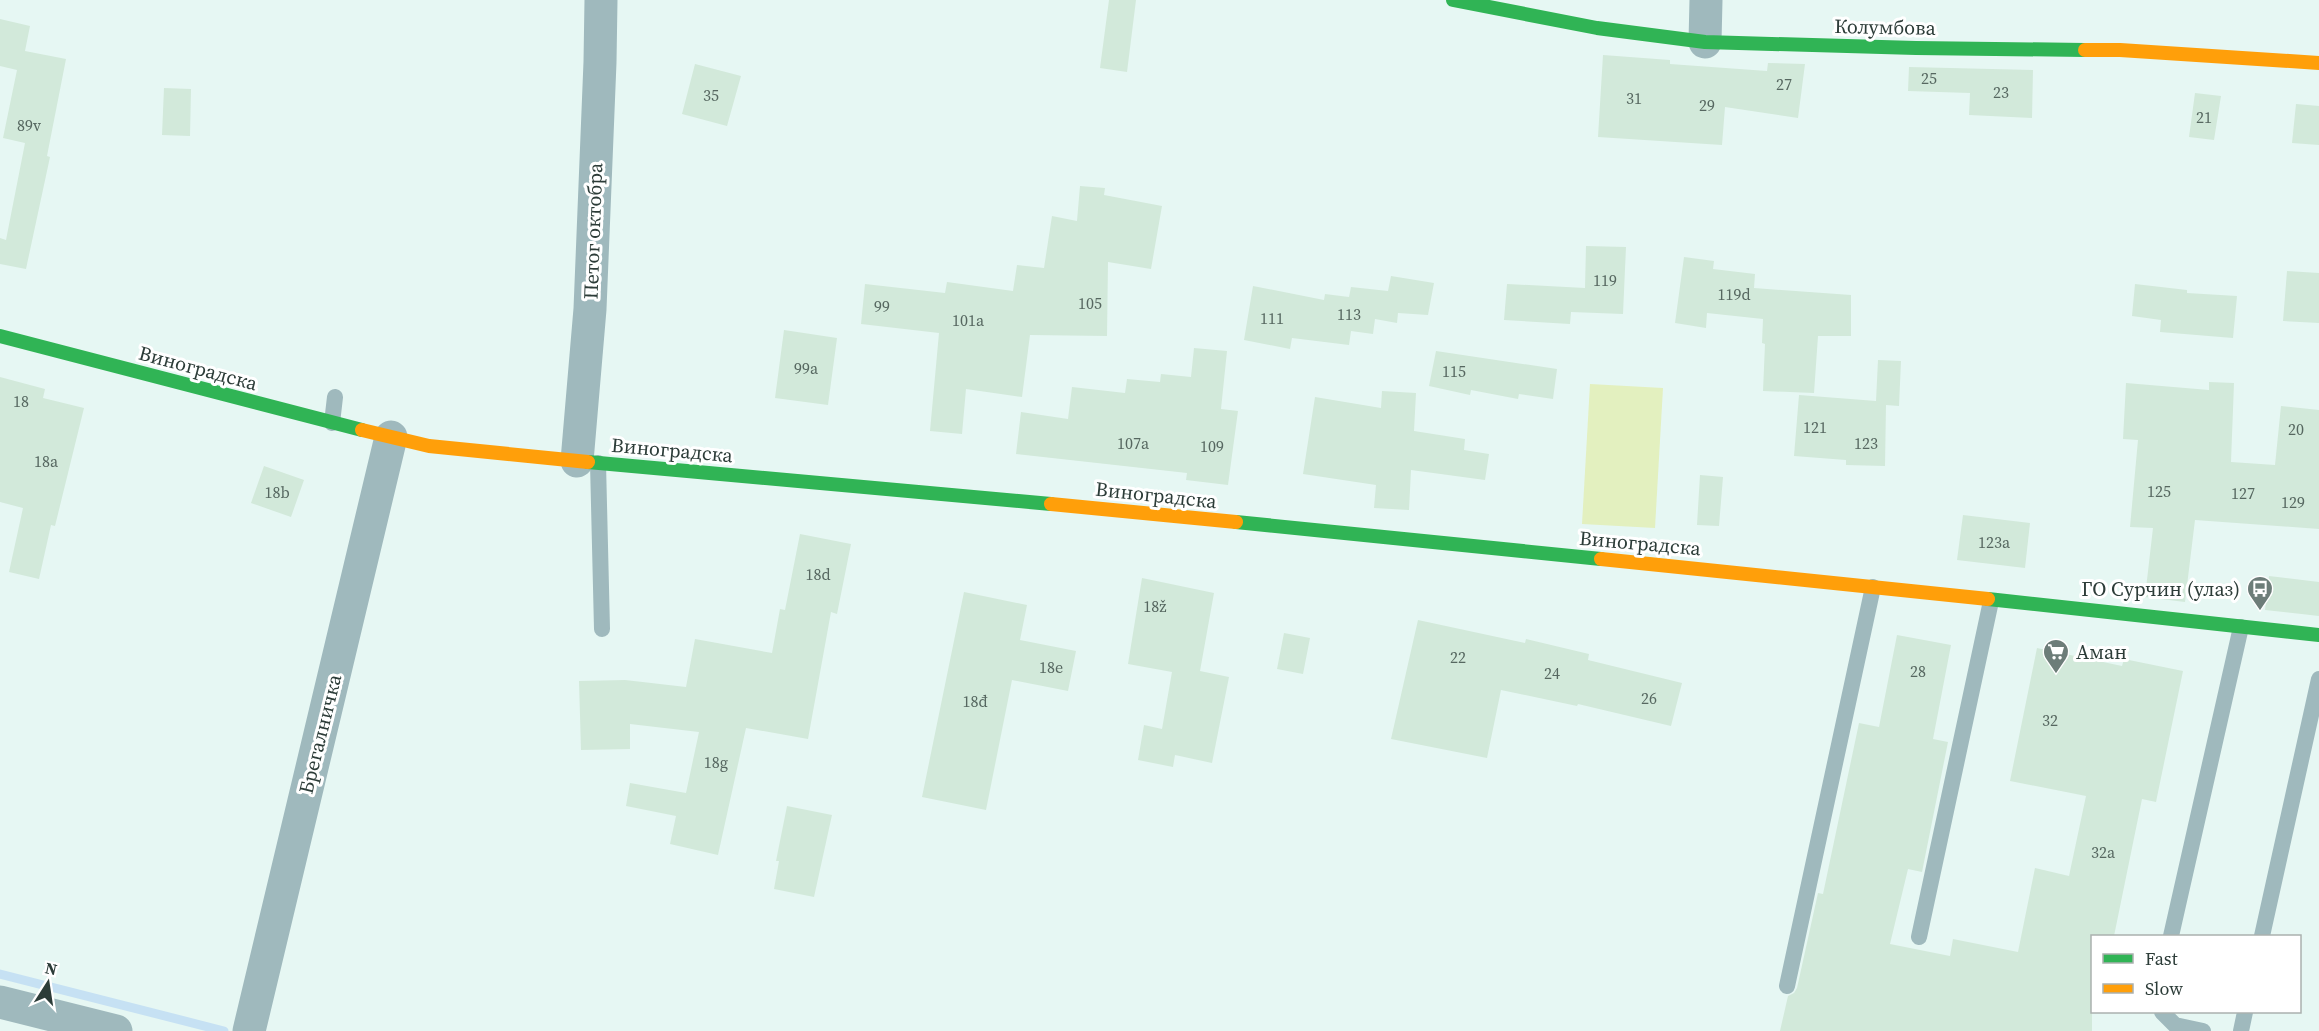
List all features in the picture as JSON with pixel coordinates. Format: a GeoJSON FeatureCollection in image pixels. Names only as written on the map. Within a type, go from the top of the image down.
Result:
{"type":"FeatureCollection","features":[{"type":"Feature","properties":{"kind":"street","name":"Петог октобра"},"geometry":{"type":"LineString","coordinates":[[587,462],[601,0]]}},
{"type":"Feature","properties":{"kind":"street"},"geometry":{"type":"LineString","coordinates":[[1706,42],[1707,0]]}},
{"type":"Feature","properties":{"kind":"street","name":"Колумбова"},"geometry":{"type":"LineString","coordinates":[[1462,1],[1628,33],[1706,42],[1916,48],[2120,50],[2319,63]]}},
{"type":"Feature","properties":{"kind":"street","name":"Виноградска"},"geometry":{"type":"LineString","coordinates":[[0,336],[332,423],[429,446],[911,490],[1873,587],[2319,635]]}},
{"type":"Feature","properties":{"kind":"street","name":"Брегалничка"},"geometry":{"type":"LineString","coordinates":[[251,1021],[390,437]]}},
{"type":"Feature","properties":{"kind":"street"},"geometry":{"type":"LineString","coordinates":[[0,1002],[112,1030]]}},
{"type":"Feature","properties":{"kind":"lane"},"geometry":{"type":"LineString","coordinates":[[332,423],[335,398]]}},
{"type":"Feature","properties":{"kind":"lane"},"geometry":{"type":"LineString","coordinates":[[587,462],[602,629]]}},
{"type":"Feature","properties":{"kind":"lane"},"geometry":{"type":"LineString","coordinates":[[1787,986],[1873,587]]}},
{"type":"Feature","properties":{"kind":"lane"},"geometry":{"type":"LineString","coordinates":[[1919,937],[1991,601]]}},
{"type":"Feature","properties":{"kind":"lane"},"geometry":{"type":"LineString","coordinates":[[2171,935],[2241,627]]}},
{"type":"Feature","properties":{"kind":"lane"},"geometry":{"type":"LineString","coordinates":[[2262,935],[2319,679]]}},
{"type":"Feature","properties":{"kind":"lane"},"geometry":{"type":"LineString","coordinates":[[2164,1013],[2175,1025],[2203,1031]]}},
{"type":"Feature","properties":{"kind":"lane"},"geometry":{"type":"LineString","coordinates":[[2241,1031],[2245,1013]]}},
{"type":"Feature","properties":{"kind":"green space"},"geometry":{"type":"Polygon","coordinates":[[[1590,384],[1663,388],[1655,528],[1582,524],[1590,384]]]}},
{"type":"Feature","properties":{"kind":"building"},"geometry":{"type":"Polygon","coordinates":[[[1109,0],[1136,0],[1127,72],[1100,68],[1109,0]]]}},
{"type":"Feature","properties":{"kind":"building"},"geometry":{"type":"Polygon","coordinates":[[[0,19],[30,26],[25,51],[66,59],[47,156],[50,157],[26,269],[0,264],[0,238],[6,240],[25,143],[3,138],[17,70],[0,66],[0,19]]]}},
{"type":"Feature","properties":{"kind":"building"},"geometry":{"type":"Polygon","coordinates":[[[1603,55],[1670,60],[1670,64],[1767,71],[1768,63],[1805,64],[1798,118],[1725,107],[1722,145],[1598,137],[1603,55]]]}},
{"type":"Feature","properties":{"kind":"building"},"geometry":{"type":"Polygon","coordinates":[[[695,64],[741,76],[727,126],[682,114],[695,64]]]}},
{"type":"Feature","properties":{"kind":"building"},"geometry":{"type":"Polygon","coordinates":[[[1909,67],[2033,70],[2032,118],[1969,115],[1970,93],[1908,91],[1909,67]]]}},
{"type":"Feature","properties":{"kind":"building"},"geometry":{"type":"Polygon","coordinates":[[[164,88],[191,89],[190,136],[162,135],[164,88]]]}},
{"type":"Feature","properties":{"kind":"building"},"geometry":{"type":"Polygon","coordinates":[[[2195,93],[2221,96],[2214,140],[2189,137],[2195,93]]]}},
{"type":"Feature","properties":{"kind":"building"},"geometry":{"type":"Polygon","coordinates":[[[2296,104],[2319,106],[2319,145],[2292,143],[2296,104]]]}},
{"type":"Feature","properties":{"kind":"building"},"geometry":{"type":"Polygon","coordinates":[[[1080,186],[1105,188],[1104,195],[1162,206],[1151,269],[1108,262],[1107,336],[1030,335],[1022,397],[966,389],[962,434],[930,431],[939,333],[861,324],[865,284],[945,293],[947,282],[1013,291],[1017,265],[1044,268],[1052,216],[1077,221],[1080,186]]]}},
{"type":"Feature","properties":{"kind":"building"},"geometry":{"type":"Polygon","coordinates":[[[1586,246],[1626,247],[1623,314],[1571,312],[1570,324],[1504,320],[1507,284],[1585,288],[1586,246]]]}},
{"type":"Feature","properties":{"kind":"building"},"geometry":{"type":"Polygon","coordinates":[[[1684,257],[1714,261],[1713,269],[1755,274],[1754,288],[1851,295],[1851,336],[1818,336],[1814,393],[1763,391],[1765,344],[1762,343],[1763,319],[1707,313],[1706,328],[1675,323],[1684,257]]]}},
{"type":"Feature","properties":{"kind":"building"},"geometry":{"type":"Polygon","coordinates":[[[2287,271],[2319,273],[2319,323],[2283,321],[2287,271]]]}},
{"type":"Feature","properties":{"kind":"building"},"geometry":{"type":"Polygon","coordinates":[[[1391,276],[1434,283],[1428,315],[1398,313],[1397,323],[1375,319],[1373,334],[1351,331],[1349,345],[1292,338],[1290,349],[1244,340],[1253,286],[1324,300],[1325,294],[1349,297],[1351,287],[1388,291],[1391,276]]]}},
{"type":"Feature","properties":{"kind":"building"},"geometry":{"type":"Polygon","coordinates":[[[2135,284],[2187,290],[2187,293],[2237,296],[2233,338],[2160,332],[2161,320],[2132,316],[2135,284]]]}},
{"type":"Feature","properties":{"kind":"building"},"geometry":{"type":"Polygon","coordinates":[[[784,330],[837,338],[828,405],[775,398],[784,330]]]}},
{"type":"Feature","properties":{"kind":"building"},"geometry":{"type":"Polygon","coordinates":[[[1194,348],[1227,351],[1221,409],[1238,411],[1228,485],[1186,480],[1187,473],[1016,454],[1021,412],[1068,419],[1072,387],[1125,393],[1127,379],[1160,382],[1161,374],[1191,377],[1194,348]]]}},
{"type":"Feature","properties":{"kind":"building"},"geometry":{"type":"Polygon","coordinates":[[[1436,351],[1557,369],[1553,399],[1519,394],[1518,399],[1471,390],[1470,395],[1429,386],[1436,351]]]}},
{"type":"Feature","properties":{"kind":"building"},"geometry":{"type":"Polygon","coordinates":[[[1878,360],[1901,361],[1899,406],[1886,405],[1885,466],[1846,465],[1846,460],[1794,456],[1799,395],[1876,401],[1878,360]]]}},
{"type":"Feature","properties":{"kind":"building"},"geometry":{"type":"Polygon","coordinates":[[[0,377],[45,389],[43,398],[84,408],[55,526],[51,525],[39,579],[9,572],[23,508],[0,502],[0,377]]]}},
{"type":"Feature","properties":{"kind":"building"},"geometry":{"type":"Polygon","coordinates":[[[2209,382],[2234,383],[2231,462],[2275,465],[2281,406],[2319,410],[2319,529],[2195,520],[2185,602],[2145,597],[2153,528],[2130,527],[2138,440],[2123,439],[2126,383],[2209,390],[2209,382]]]}},
{"type":"Feature","properties":{"kind":"building"},"geometry":{"type":"Polygon","coordinates":[[[1382,391],[1416,393],[1414,431],[1465,439],[1464,450],[1489,454],[1485,480],[1411,470],[1409,510],[1374,508],[1376,485],[1303,474],[1315,397],[1381,408],[1382,391]]]}},
{"type":"Feature","properties":{"kind":"building"},"geometry":{"type":"Polygon","coordinates":[[[264,466],[304,480],[291,517],[251,503],[264,466]]]}},
{"type":"Feature","properties":{"kind":"building"},"geometry":{"type":"Polygon","coordinates":[[[1700,475],[1723,477],[1719,526],[1697,525],[1700,475]]]}},
{"type":"Feature","properties":{"kind":"building"},"geometry":{"type":"Polygon","coordinates":[[[1963,515],[2030,523],[2025,568],[1957,560],[1963,515]]]}},
{"type":"Feature","properties":{"kind":"building"},"geometry":{"type":"Polygon","coordinates":[[[800,534],[851,544],[837,614],[831,612],[808,739],[746,728],[718,855],[670,844],[676,816],[626,806],[630,783],[686,793],[699,732],[630,724],[630,749],[581,750],[579,681],[625,680],[686,687],[695,639],[772,653],[780,609],[785,610],[800,534]]]}},
{"type":"Feature","properties":{"kind":"building"},"geometry":{"type":"Polygon","coordinates":[[[2269,576],[2319,582],[2319,616],[2265,610],[2269,576]]]}},
{"type":"Feature","properties":{"kind":"building"},"geometry":{"type":"Polygon","coordinates":[[[1142,578],[1214,593],[1200,671],[1229,677],[1212,763],[1175,755],[1173,767],[1138,760],[1144,725],[1162,729],[1172,672],[1128,664],[1142,578]]]}},
{"type":"Feature","properties":{"kind":"building"},"geometry":{"type":"Polygon","coordinates":[[[964,592],[1027,605],[1020,640],[1076,651],[1068,691],[1012,680],[986,810],[922,797],[964,592]]]}},
{"type":"Feature","properties":{"kind":"building"},"geometry":{"type":"Polygon","coordinates":[[[1418,620],[1525,643],[1526,639],[1589,654],[1588,660],[1682,683],[1671,726],[1578,704],[1577,706],[1501,690],[1487,758],[1391,739],[1418,620]]]}},
{"type":"Feature","properties":{"kind":"building"},"geometry":{"type":"Polygon","coordinates":[[[1284,633],[1310,638],[1303,674],[1277,669],[1284,633]]]}},
{"type":"Feature","properties":{"kind":"building"},"geometry":{"type":"Polygon","coordinates":[[[1897,635],[1951,645],[1933,739],[1948,742],[1922,872],[1908,869],[1890,944],[1950,956],[1953,939],[2018,952],[2035,868],[2069,876],[2086,796],[2010,781],[2037,648],[2122,666],[2124,659],[2183,671],[2156,802],[2142,799],[2114,935],[2091,935],[2092,1031],[1780,1031],[1788,996],[1797,988],[1818,893],[1823,894],[1859,723],[1879,727],[1897,635]]]}},
{"type":"Feature","properties":{"kind":"building"},"geometry":{"type":"Polygon","coordinates":[[[787,806],[832,815],[814,897],[774,889],[779,861],[776,861],[787,806]]]}},
{"type":"Feature","properties":{"kind":"waterway"},"geometry":{"type":"LineString","coordinates":[[0,974],[224,1031]]}},
{"type":"Feature","properties":{"kind":"traffic: fast"},"geometry":{"type":"LineString","coordinates":[[1453,0],[1597,28],[1705,42],[2085,50]]}},
{"type":"Feature","properties":{"kind":"traffic: fast"},"geometry":{"type":"LineString","coordinates":[[0,336],[362,430]]}},
{"type":"Feature","properties":{"kind":"traffic: fast"},"geometry":{"type":"LineString","coordinates":[[588,462],[1051,504]]}},
{"type":"Feature","properties":{"kind":"traffic: fast"},"geometry":{"type":"LineString","coordinates":[[1236,522],[1601,559]]}},
{"type":"Feature","properties":{"kind":"traffic: fast"},"geometry":{"type":"LineString","coordinates":[[1988,599],[2319,635]]}},
{"type":"Feature","properties":{"kind":"traffic: slow"},"geometry":{"type":"LineString","coordinates":[[2085,50],[2120,50],[2319,63]]}},
{"type":"Feature","properties":{"kind":"traffic: slow"},"geometry":{"type":"LineString","coordinates":[[362,430],[429,446],[588,462]]}},
{"type":"Feature","properties":{"kind":"traffic: slow"},"geometry":{"type":"LineString","coordinates":[[1051,504],[1236,522]]}},
{"type":"Feature","properties":{"kind":"traffic: slow"},"geometry":{"type":"LineString","coordinates":[[1601,559],[1988,599]]}},
{"type":"Feature","properties":{"kind":"place","name":"ГО Сурчин (улаз)"},"geometry":{"type":"Point","coordinates":[2260,612]}},
{"type":"Feature","properties":{"kind":"place","name":"Аман"},"geometry":{"type":"Point","coordinates":[2056,675]}}]}
